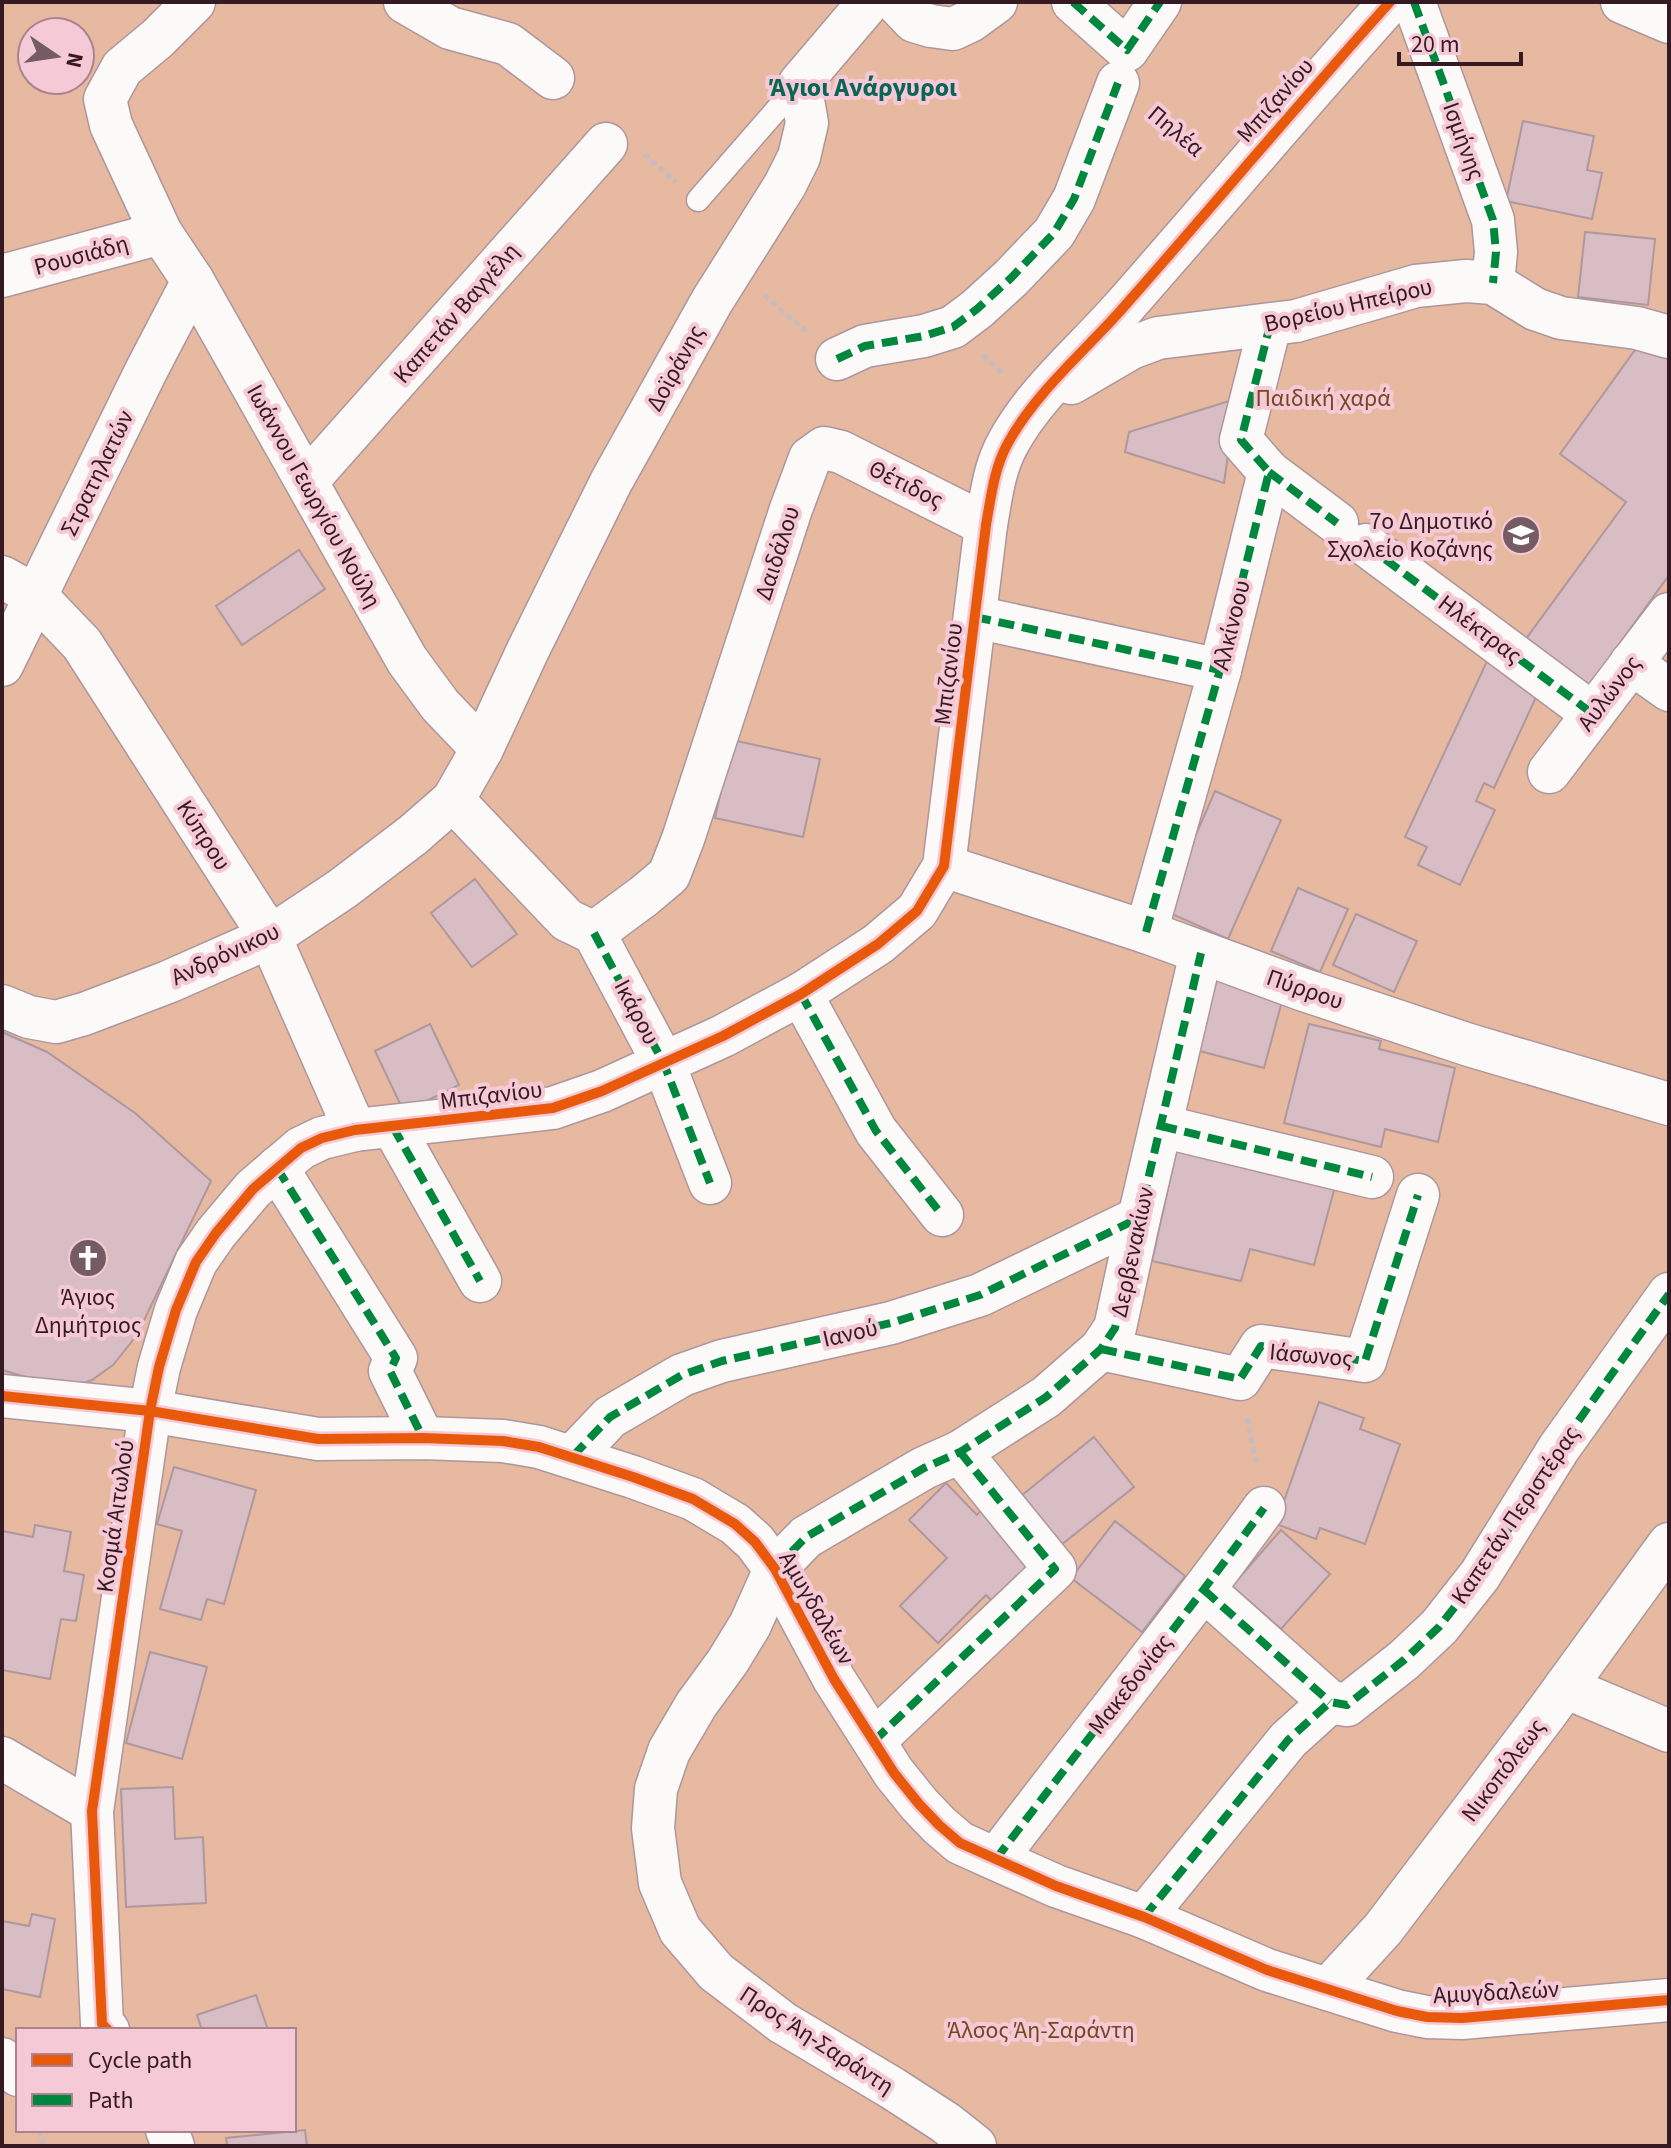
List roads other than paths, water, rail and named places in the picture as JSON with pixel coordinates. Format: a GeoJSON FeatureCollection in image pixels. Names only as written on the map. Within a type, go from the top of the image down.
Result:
{"type":"FeatureCollection","features":[{"type":"Feature","properties":{"kind":"street","name":"Ιωάννου Γεωργίου Νούλη"},"geometry":{"type":"LineString","coordinates":[[194,2],[122,68],[105,99],[111,125],[161,233],[193,281],[407,660],[440,705],[482,749]]}},
{"type":"Feature","properties":{"kind":"street"},"geometry":{"type":"LineString","coordinates":[[405,2],[450,28],[508,44],[553,78]]}},
{"type":"Feature","properties":{"kind":"street"},"geometry":{"type":"LineString","coordinates":[[800,83],[869,2]]}},
{"type":"Feature","properties":{"kind":"street"},"geometry":{"type":"LineString","coordinates":[[896,2],[914,21],[953,29],[996,2]]}},
{"type":"Feature","properties":{"kind":"street"},"geometry":{"type":"LineString","coordinates":[[1073,2],[1122,67]]}},
{"type":"Feature","properties":{"kind":"street"},"geometry":{"type":"LineString","coordinates":[[837,359],[865,346],[924,336],[953,327],[1011,278],[1054,233],[1074,199],[1122,67],[1160,2]]}},
{"type":"Feature","properties":{"kind":"street","name":"Μπιζανίου"},"geometry":{"type":"LineString","coordinates":[[374,1128],[553,1108],[602,1091],[723,1036],[801,994],[878,944],[917,911],[944,866],[986,525],[994,478],[1007,443],[1034,404],[1121,310],[1390,2]]}},
{"type":"Feature","properties":{"kind":"street","name":"Ισμήνης"},"geometry":{"type":"LineString","coordinates":[[1414,2],[1493,220],[1496,252],[1493,283]]}},
{"type":"Feature","properties":{"kind":"street"},"geometry":{"type":"LineString","coordinates":[[1622,2],[1669,22]]}},
{"type":"Feature","properties":{"kind":"street","name":"Δοϊράνης"},"geometry":{"type":"LineString","coordinates":[[482,749],[611,482],[712,301],[785,185],[799,157],[807,123],[800,83]]}},
{"type":"Feature","properties":{"kind":"street","name":"Καπετάν Βαγγέλη"},"geometry":{"type":"LineString","coordinates":[[307,481],[606,144]]}},
{"type":"Feature","properties":{"kind":"street","name":"Ρουσιάδη"},"geometry":{"type":"LineString","coordinates":[[5,264],[161,233]]}},
{"type":"Feature","properties":{"kind":"street","name":"Στρατηλατών"},"geometry":{"type":"LineString","coordinates":[[2,665],[19,587],[147,369],[193,281]]}},
{"type":"Feature","properties":{"kind":"street","name":"Βορείου Ηπείρου"},"geometry":{"type":"LineString","coordinates":[[1034,404],[1131,348],[1158,338],[1296,321],[1416,286],[1466,281],[1493,283]]}},
{"type":"Feature","properties":{"kind":"street"},"geometry":{"type":"LineString","coordinates":[[1493,283],[1535,309],[1561,318],[1637,328],[1669,337]]}},
{"type":"Feature","properties":{"kind":"street"},"geometry":{"type":"LineString","coordinates":[[1269,472],[1241,440],[1270,325]]}},
{"type":"Feature","properties":{"kind":"street","name":"Θέτιδος"},"geometry":{"type":"LineString","coordinates":[[824,448],[841,452],[986,525]]}},
{"type":"Feature","properties":{"kind":"street","name":"Δαιδάλου"},"geometry":{"type":"LineString","coordinates":[[594,933],[669,875],[791,509],[810,458],[824,448]]}},
{"type":"Feature","properties":{"kind":"street","name":"Ηλέκτρας"},"geometry":{"type":"LineString","coordinates":[[1269,472],[1593,714]]}},
{"type":"Feature","properties":{"kind":"street","name":"Αλκίνοου"},"geometry":{"type":"LineString","coordinates":[[1146,932],[1220,670],[1269,472]]}},
{"type":"Feature","properties":{"kind":"street","name":"Κύπρου"},"geometry":{"type":"LineString","coordinates":[[19,587],[82,644],[270,937],[374,1128],[480,1281]]}},
{"type":"Feature","properties":{"kind":"street","name":"Αυλώνος"},"geometry":{"type":"LineString","coordinates":[[1549,772],[1669,614]]}},
{"type":"Feature","properties":{"kind":"street"},"geometry":{"type":"LineString","coordinates":[[975,617],[1220,670]]}},
{"type":"Feature","properties":{"kind":"street"},"geometry":{"type":"LineString","coordinates":[[1631,663],[1669,690]]}},
{"type":"Feature","properties":{"kind":"street","name":"Ανδρόνικου"},"geometry":{"type":"LineString","coordinates":[[2,1006],[29,1017],[56,1022],[168,982],[270,937],[342,889],[453,800],[482,749]]}},
{"type":"Feature","properties":{"kind":"street"},"geometry":{"type":"LineString","coordinates":[[453,800],[567,920],[594,933]]}},
{"type":"Feature","properties":{"kind":"street","name":"Πύρρου"},"geometry":{"type":"LineString","coordinates":[[944,866],[1146,932],[1469,1045],[1669,1104]]}},
{"type":"Feature","properties":{"kind":"street","name":"Ικάρου"},"geometry":{"type":"LineString","coordinates":[[594,933],[664,1064],[710,1183]]}},
{"type":"Feature","properties":{"kind":"street","name":"Δερβενακίων"},"geometry":{"type":"LineString","coordinates":[[775,1569],[806,1537],[924,1468],[960,1452],[1046,1397],[1101,1349],[1115,1328],[1201,953]]}},
{"type":"Feature","properties":{"kind":"street"},"geometry":{"type":"LineString","coordinates":[[801,994],[876,1131],[942,1215]]}},
{"type":"Feature","properties":{"kind":"street"},"geometry":{"type":"LineString","coordinates":[[1161,1126],[1372,1177]]}},
{"type":"Feature","properties":{"kind":"street","name":"Κοσμά Αιτωλού"},"geometry":{"type":"LineString","coordinates":[[101,2028],[92,1811],[150,1411],[176,1310],[196,1262],[253,1189],[301,1148],[322,1138],[374,1128]]}},
{"type":"Feature","properties":{"kind":"street"},"geometry":{"type":"LineString","coordinates":[[277,1168],[396,1358],[390,1371],[423,1438]]}},
{"type":"Feature","properties":{"kind":"street","name":"Ιάσωνος"},"geometry":{"type":"LineString","coordinates":[[1101,1349],[1240,1379],[1261,1346],[1365,1361],[1418,1195]]}},
{"type":"Feature","properties":{"kind":"street","name":"Ιανού"},"geometry":{"type":"LineString","coordinates":[[573,1456],[610,1417],[682,1375],[722,1361],[891,1323],[980,1295],[1139,1218]]}},
{"type":"Feature","properties":{"kind":"street","name":"Καπετάν Περιστέρας"},"geometry":{"type":"LineString","coordinates":[[1144,1917],[1288,1740],[1330,1702],[1347,1705],[1404,1660],[1439,1627],[1480,1575],[1559,1448],[1669,1294]]}},
{"type":"Feature","properties":{"kind":"street","name":"Αμυγδαλέων"},"geometry":{"type":"LineString","coordinates":[[2,1396],[150,1411],[318,1439],[503,1441],[573,1456],[693,1499],[735,1524],[755,1542],[775,1569],[834,1679],[894,1773],[939,1825],[960,1843],[1056,1886],[1144,1917],[1267,1970],[1328,1989]]}},
{"type":"Feature","properties":{"kind":"street"},"geometry":{"type":"LineString","coordinates":[[874,1741],[1055,1569],[960,1452]]}},
{"type":"Feature","properties":{"kind":"street","name":"Μακεδονίας"},"geometry":{"type":"LineString","coordinates":[[996,1859],[1264,1508]]}},
{"type":"Feature","properties":{"kind":"street","name":"Νικοπόλεως"},"geometry":{"type":"LineString","coordinates":[[1328,1989],[1383,1929],[1669,1544]]}},
{"type":"Feature","properties":{"kind":"street","name":"Προς Άη-Σαράντη"},"geometry":{"type":"LineString","coordinates":[[775,1569],[750,1625],[669,1751],[656,1789],[653,1828],[660,1883],[680,1930],[716,1972],[783,2023],[903,2095],[975,2146]]}},
{"type":"Feature","properties":{"kind":"street"},"geometry":{"type":"LineString","coordinates":[[1204,1590],[1330,1702]]}},
{"type":"Feature","properties":{"kind":"street"},"geometry":{"type":"LineString","coordinates":[[1565,1687],[1669,1731]]}},
{"type":"Feature","properties":{"kind":"street"},"geometry":{"type":"LineString","coordinates":[[2,1758],[92,1811]]}},
{"type":"Feature","properties":{"kind":"street","name":"Αμυγδαλεών"},"geometry":{"type":"LineString","coordinates":[[1328,1989],[1427,2017],[1462,2018],[1669,2000]]}},
{"type":"Feature","properties":{"kind":"lane"},"geometry":{"type":"LineString","coordinates":[[698,200],[800,83]]}},
{"type":"Feature","properties":{"kind":"place","name":"7ο Δημοτικό Σχολείο Κοζάνης"},"geometry":{"type":"Point","coordinates":[1521,535]}},
{"type":"Feature","properties":{"kind":"place","name":"Άγιος Δημήτριος"},"geometry":{"type":"Point","coordinates":[88,1258]}},
{"type":"Feature","properties":{"kind":"district","name":"Άγιοι Ανάργυροι"},"geometry":{"type":"Point","coordinates":[863,87]}},
{"type":"Feature","properties":{"kind":"park label","name":"Παιδική χαρά"},"geometry":{"type":"Point","coordinates":[1323,398]}},
{"type":"Feature","properties":{"kind":"park label","name":"Άλσος Άη-Σαράντη"},"geometry":{"type":"Point","coordinates":[1041,2030]}}]}
